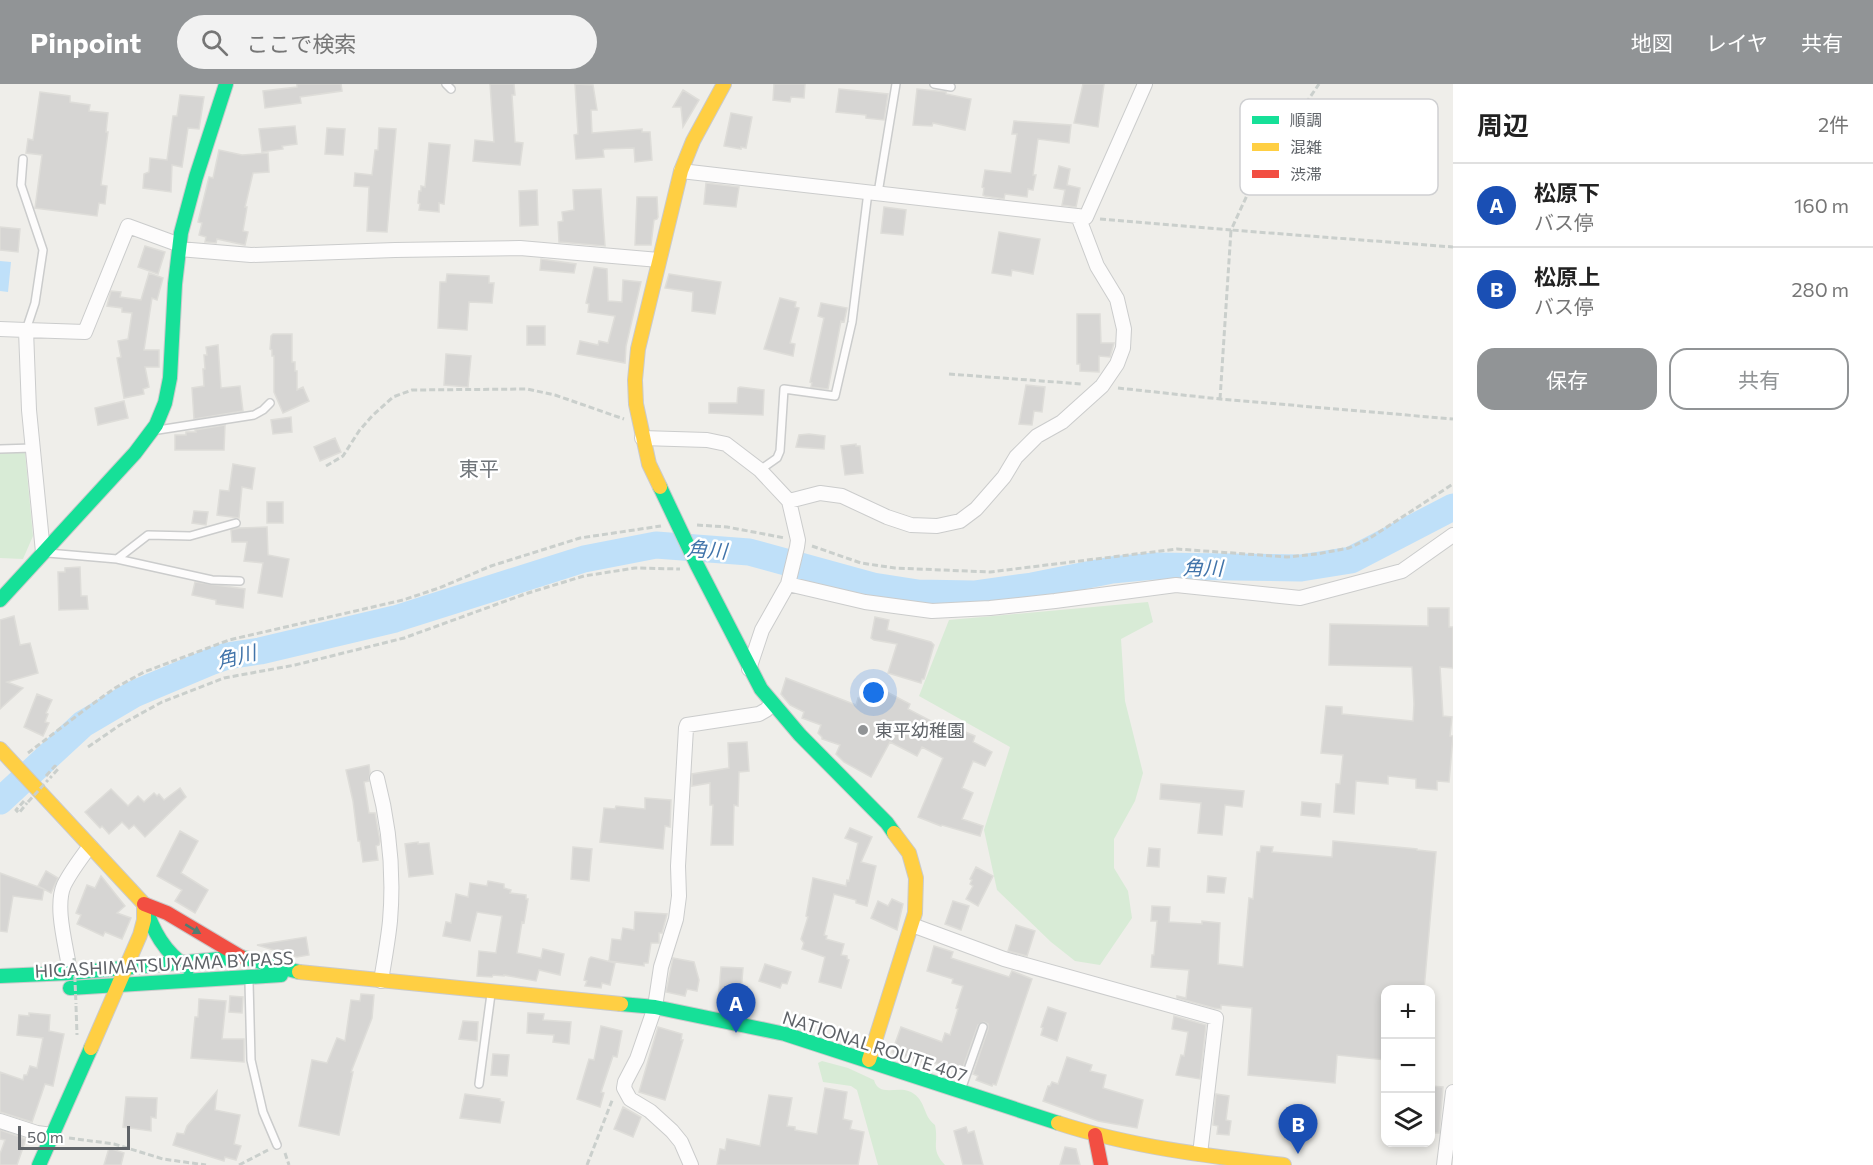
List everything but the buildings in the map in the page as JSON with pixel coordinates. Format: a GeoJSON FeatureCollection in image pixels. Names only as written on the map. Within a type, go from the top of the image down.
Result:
{"type":"FeatureCollection","features":[{"type":"Feature","properties":{"kind":"main road"},"geometry":{"type":"LineString","coordinates":[[0,600],[135,453],[152,430],[164,406],[170,379],[172,314],[179,247],[195,181],[226,84]]}},
{"type":"Feature","properties":{"kind":"main road"},"geometry":{"type":"LineString","coordinates":[[724,84],[693,141],[681,171],[636,361],[638,419],[649,464],[749,669],[772,704],[887,823],[909,853],[916,878],[916,901],[912,925],[869,1060]]}},
{"type":"Feature","properties":{"kind":"main road"},"geometry":{"type":"LineString","coordinates":[[0,748],[144,904],[154,932],[162,946],[178,962],[206,978]]}},
{"type":"Feature","properties":{"kind":"main road"},"geometry":{"type":"LineString","coordinates":[[144,904],[167,913],[241,957]]}},
{"type":"Feature","properties":{"kind":"main road"},"geometry":{"type":"LineString","coordinates":[[39,1165],[119,986],[142,928],[145,918],[144,904]]}},
{"type":"Feature","properties":{"kind":"main road","name":"HIGASHIMATSUYAMA BYPASS"},"geometry":{"type":"LineString","coordinates":[[0,976],[70,973],[241,957],[307,974]]}},
{"type":"Feature","properties":{"kind":"main road","name":"NATIONAL ROUTE 407"},"geometry":{"type":"LineString","coordinates":[[307,974],[655,1007],[785,1034],[1095,1135],[1200,1154],[1218,1161],[1284,1165]]}},
{"type":"Feature","properties":{"kind":"main road","name":"HIGASHIMATSUYAMA BYPASS"},"geometry":{"type":"LineString","coordinates":[[60,988],[307,974]]}},
{"type":"Feature","properties":{"kind":"main road"},"geometry":{"type":"LineString","coordinates":[[1095,1135],[1101,1165]]}},
{"type":"Feature","properties":{"kind":"street"},"geometry":{"type":"LineString","coordinates":[[789,501],[820,493],[842,496],[887,517],[911,525],[937,526],[960,520],[976,509],[1004,477],[1016,457],[1037,436],[1062,423],[1102,386],[1117,364],[1123,348],[1125,329],[1117,299],[1097,266],[1082,217],[1145,84]]}},
{"type":"Feature","properties":{"kind":"street"},"geometry":{"type":"LineString","coordinates":[[681,171],[1082,217]]}},
{"type":"Feature","properties":{"kind":"street"},"geometry":{"type":"LineString","coordinates":[[0,329],[85,332],[128,226],[179,247],[251,255],[520,248],[659,260]]}},
{"type":"Feature","properties":{"kind":"street"},"geometry":{"type":"LineString","coordinates":[[26,330],[29,410],[43,552]]}},
{"type":"Feature","properties":{"kind":"street"},"geometry":{"type":"LineString","coordinates":[[642,438],[717,441],[737,451],[760,470],[789,501],[798,543],[788,582],[762,630],[749,669]]}},
{"type":"Feature","properties":{"kind":"street"},"geometry":{"type":"LineString","coordinates":[[788,582],[865,602],[932,611],[1055,602],[1176,585],[1300,598],[1402,571],[1453,535]]}},
{"type":"Feature","properties":{"kind":"street"},"geometry":{"type":"LineString","coordinates":[[691,1165],[681,1142],[672,1131],[650,1111],[630,1099],[625,1092],[625,1082],[637,1059],[655,1007],[661,967],[676,919],[680,896],[678,866],[686,728],[687,725],[759,714],[772,704]]}},
{"type":"Feature","properties":{"kind":"street"},"geometry":{"type":"LineString","coordinates":[[377,778],[386,812],[390,859],[390,921],[381,981]]}},
{"type":"Feature","properties":{"kind":"street"},"geometry":{"type":"LineString","coordinates":[[70,973],[61,896],[64,885],[90,846]]}},
{"type":"Feature","properties":{"kind":"street"},"geometry":{"type":"LineString","coordinates":[[912,925],[1005,958],[1216,1018],[1200,1154]]}},
{"type":"Feature","properties":{"kind":"street"},"geometry":{"type":"LineString","coordinates":[[1444,1165],[1453,1092]]}},
{"type":"Feature","properties":{"kind":"street"},"geometry":{"type":"LineString","coordinates":[[0,1121],[37,1133],[52,1135]]}},
{"type":"Feature","properties":{"kind":"lane"},"geometry":{"type":"LineString","coordinates":[[760,470],[777,458],[780,451],[784,389],[835,396],[852,322],[873,192],[896,84]]}},
{"type":"Feature","properties":{"kind":"lane"},"geometry":{"type":"LineString","coordinates":[[934,84],[951,87]]}},
{"type":"Feature","properties":{"kind":"lane"},"geometry":{"type":"LineString","coordinates":[[23,159],[21,186],[43,250],[35,303],[26,330]]}},
{"type":"Feature","properties":{"kind":"lane"},"geometry":{"type":"LineString","coordinates":[[152,430],[254,415],[270,403]]}},
{"type":"Feature","properties":{"kind":"lane"},"geometry":{"type":"LineString","coordinates":[[0,449],[33,448]]}},
{"type":"Feature","properties":{"kind":"lane"},"geometry":{"type":"LineString","coordinates":[[117,559],[148,535],[190,536],[236,523]]}},
{"type":"Feature","properties":{"kind":"lane"},"geometry":{"type":"LineString","coordinates":[[43,552],[117,559],[212,580],[240,581]]}},
{"type":"Feature","properties":{"kind":"lane"},"geometry":{"type":"LineString","coordinates":[[249,976],[251,1060],[263,1112],[277,1145]]}},
{"type":"Feature","properties":{"kind":"lane"},"geometry":{"type":"LineString","coordinates":[[479,1084],[491,992]]}},
{"type":"Feature","properties":{"kind":"lane"},"geometry":{"type":"LineString","coordinates":[[960,1092],[983,1027]]}},
{"type":"Feature","properties":{"kind":"path"},"geometry":{"type":"LineString","coordinates":[[1309,99],[1319,84]]}},
{"type":"Feature","properties":{"kind":"path"},"geometry":{"type":"LineString","coordinates":[[1248,195],[1231,230],[1220,399],[1453,419]]}},
{"type":"Feature","properties":{"kind":"path"},"geometry":{"type":"LineString","coordinates":[[1082,217],[1453,247]]}},
{"type":"Feature","properties":{"kind":"path"},"geometry":{"type":"LineString","coordinates":[[326,465],[343,456],[359,430],[393,397],[412,390],[527,389],[555,395],[617,418],[638,419]]}},
{"type":"Feature","properties":{"kind":"path"},"geometry":{"type":"LineString","coordinates":[[14,764],[115,688],[144,672],[229,640],[403,600],[491,566],[580,538],[680,527],[727,527],[798,543],[861,562],[919,570],[990,572],[1177,549],[1287,557],[1348,548],[1370,538],[1453,484]]}},
{"type":"Feature","properties":{"kind":"path"},"geometry":{"type":"LineString","coordinates":[[88,747],[120,725],[162,702],[224,678],[295,665],[404,638],[495,604],[584,576],[635,568],[698,568]]}},
{"type":"Feature","properties":{"kind":"path"},"geometry":{"type":"LineString","coordinates":[[55,766],[58,769],[19,813],[16,810],[35,788],[55,766]]}},
{"type":"Feature","properties":{"kind":"path"},"geometry":{"type":"LineString","coordinates":[[74,958],[77,1037]]}},
{"type":"Feature","properties":{"kind":"path"},"geometry":{"type":"LineString","coordinates":[[587,1165],[613,1100],[625,1082]]}},
{"type":"Feature","properties":{"kind":"path"},"geometry":{"type":"LineString","coordinates":[[52,1135],[114,1144],[163,1159],[206,1165]]}},
{"type":"Feature","properties":{"kind":"path"},"geometry":{"type":"LineString","coordinates":[[239,1165],[281,1143],[289,1165]]}},
{"type":"Feature","properties":{"kind":"green space"},"geometry":{"type":"Polygon","coordinates":[[[25,452],[33,536],[23,559],[0,558],[0,453],[25,452]]]}},
{"type":"Feature","properties":{"kind":"green space"},"geometry":{"type":"Polygon","coordinates":[[[1148,602],[1153,622],[1121,639],[1125,701],[1143,773],[1135,801],[1114,839],[1114,868],[1128,891],[1132,918],[1100,965],[1075,961],[1051,942],[997,890],[984,830],[1010,747],[919,696],[949,620],[1148,602]]]}},
{"type":"Feature","properties":{"kind":"green space"},"geometry":{"type":"Polygon","coordinates":[[[822,1061],[848,1068],[874,1080],[876,1085],[884,1090],[906,1090],[916,1096],[935,1125],[936,1150],[945,1165],[878,1165],[857,1090],[851,1086],[823,1082],[818,1063],[822,1061]]]}},
{"type":"Feature","properties":{"kind":"water"},"geometry":{"type":"Polygon","coordinates":[[[0,261],[11,262],[8,292],[0,291],[0,261]]]}},
{"type":"Feature","properties":{"kind":"waterway","name":"角川"},"geometry":{"type":"LineString","coordinates":[[0,801],[83,724],[134,694],[210,662],[227,656],[260,651],[395,619],[584,559],[656,545],[749,552],[873,586],[918,593],[974,594],[1032,586],[1112,570],[1154,566],[1301,568],[1351,560],[1453,507]]}},
{"type":"Feature","properties":{"kind":"traffic: fast"},"geometry":{"type":"LineString","coordinates":[[0,600],[135,453],[156,425],[165,403],[170,378],[175,284],[181,233],[196,177],[226,84]]}},
{"type":"Feature","properties":{"kind":"traffic: fast"},"geometry":{"type":"LineString","coordinates":[[660,487],[761,689],[800,735],[887,823],[894,833]]}},
{"type":"Feature","properties":{"kind":"traffic: fast"},"geometry":{"type":"LineString","coordinates":[[144,904],[160,940],[172,955],[188,968]]}},
{"type":"Feature","properties":{"kind":"traffic: fast"},"geometry":{"type":"LineString","coordinates":[[0,976],[70,973],[241,957],[299,972]]}},
{"type":"Feature","properties":{"kind":"traffic: fast"},"geometry":{"type":"LineString","coordinates":[[70,988],[281,975]]}},
{"type":"Feature","properties":{"kind":"traffic: fast"},"geometry":{"type":"LineString","coordinates":[[621,1004],[655,1007],[785,1034],[1058,1123]]}},
{"type":"Feature","properties":{"kind":"traffic: fast"},"geometry":{"type":"LineString","coordinates":[[39,1165],[91,1048]]}},
{"type":"Feature","properties":{"kind":"traffic: slow"},"geometry":{"type":"LineString","coordinates":[[660,487],[649,464],[636,404],[635,380],[638,349],[681,171],[693,141],[724,84]]}},
{"type":"Feature","properties":{"kind":"traffic: slow"},"geometry":{"type":"LineString","coordinates":[[0,749],[144,904],[144,920],[140,935],[91,1048]]}},
{"type":"Feature","properties":{"kind":"traffic: slow"},"geometry":{"type":"LineString","coordinates":[[869,1060],[915,913],[916,878],[909,853],[894,833]]}},
{"type":"Feature","properties":{"kind":"traffic: slow"},"geometry":{"type":"LineString","coordinates":[[299,972],[621,1004]]}},
{"type":"Feature","properties":{"kind":"traffic: slow"},"geometry":{"type":"LineString","coordinates":[[1058,1123],[1142,1144],[1284,1165]]}},
{"type":"Feature","properties":{"kind":"traffic: jam"},"geometry":{"type":"LineString","coordinates":[[144,904],[167,913],[241,957]]}},
{"type":"Feature","properties":{"kind":"traffic: jam"},"geometry":{"type":"LineString","coordinates":[[1095,1135],[1101,1165]]}},
{"type":"Feature","properties":{"kind":"place","name":"東平幼稚園"},"geometry":{"type":"Point","coordinates":[863,730]}},
{"type":"Feature","properties":{"kind":"place","name":"松原下"},"geometry":{"type":"Point","coordinates":[736,1033]}},
{"type":"Feature","properties":{"kind":"place","name":"松原上"},"geometry":{"type":"Point","coordinates":[1298,1154]}},
{"type":"Feature","properties":{"kind":"district","name":"東平"},"geometry":{"type":"Point","coordinates":[479,468]}}]}
